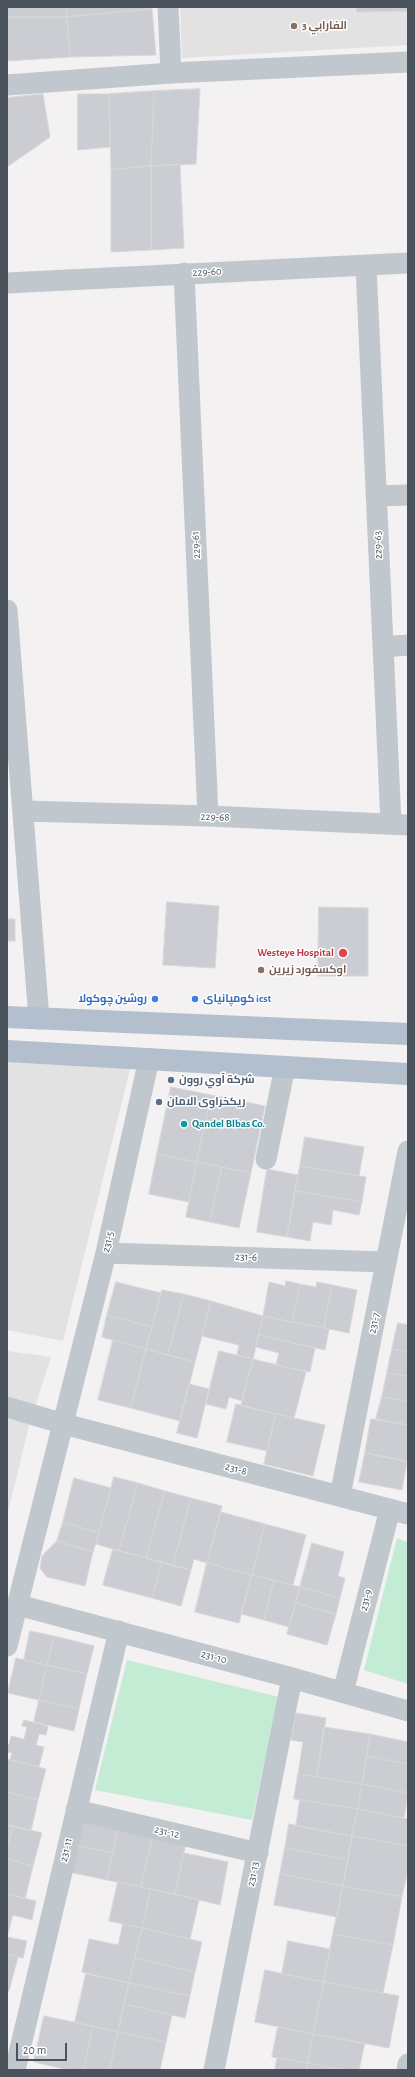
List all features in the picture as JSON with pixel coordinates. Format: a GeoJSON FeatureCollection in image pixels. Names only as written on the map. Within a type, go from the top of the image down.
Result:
{"type":"FeatureCollection","features":[{"type":"Feature","properties":{"kind":"main road"},"geometry":{"type":"LineString","coordinates":[[7,1017],[408,1034]]}},
{"type":"Feature","properties":{"kind":"main road"},"geometry":{"type":"LineString","coordinates":[[7,1051],[408,1074]]}},
{"type":"Feature","properties":{"kind":"street"},"geometry":{"type":"LineString","coordinates":[[168,7],[171,73]]}},
{"type":"Feature","properties":{"kind":"street"},"geometry":{"type":"LineString","coordinates":[[7,85],[171,73],[408,62]]}},
{"type":"Feature","properties":{"kind":"street","name":"229-60"},"geometry":{"type":"LineString","coordinates":[[7,283],[408,263]]}},
{"type":"Feature","properties":{"kind":"street","name":"229-63"},"geometry":{"type":"LineString","coordinates":[[366,265],[383,647],[399,825]]}},
{"type":"Feature","properties":{"kind":"street","name":"229-61"},"geometry":{"type":"LineString","coordinates":[[184,273],[208,816]]}},
{"type":"Feature","properties":{"kind":"street"},"geometry":{"type":"LineString","coordinates":[[376,496],[408,495]]}},
{"type":"Feature","properties":{"kind":"street"},"geometry":{"type":"LineString","coordinates":[[7,610],[11,714],[23,811],[39,1019]]}},
{"type":"Feature","properties":{"kind":"street"},"geometry":{"type":"LineString","coordinates":[[383,647],[408,645]]}},
{"type":"Feature","properties":{"kind":"street","name":"229-68"},"geometry":{"type":"LineString","coordinates":[[23,811],[208,816],[399,825]]}},
{"type":"Feature","properties":{"kind":"street","name":"231-5"},"geometry":{"type":"LineString","coordinates":[[7,1646],[106,1253],[149,1059]]}},
{"type":"Feature","properties":{"kind":"street"},"geometry":{"type":"LineString","coordinates":[[266,1159],[285,1067]]}},
{"type":"Feature","properties":{"kind":"street","name":"231-7"},"geometry":{"type":"LineString","coordinates":[[340,1496],[408,1151]]}},
{"type":"Feature","properties":{"kind":"street","name":"231-6"},"geometry":{"type":"LineString","coordinates":[[106,1253],[386,1262]]}},
{"type":"Feature","properties":{"kind":"street","name":"231-8"},"geometry":{"type":"LineString","coordinates":[[7,1407],[64,1424],[399,1511]]}},
{"type":"Feature","properties":{"kind":"street","name":"231-9"},"geometry":{"type":"LineString","coordinates":[[343,1692],[399,1511]]}},
{"type":"Feature","properties":{"kind":"street","name":"231-10"},"geometry":{"type":"LineString","coordinates":[[18,1604],[408,1711]]}},
{"type":"Feature","properties":{"kind":"street","name":"231-11"},"geometry":{"type":"LineString","coordinates":[[15,2070],[119,1631]]}},
{"type":"Feature","properties":{"kind":"street","name":"231-13"},"geometry":{"type":"LineString","coordinates":[[214,2070],[292,1678]]}},
{"type":"Feature","properties":{"kind":"street","name":"231-12"},"geometry":{"type":"LineString","coordinates":[[76,1810],[258,1853]]}},
{"type":"Feature","properties":{"kind":"street"},"geometry":{"type":"LineString","coordinates":[[407,2070],[408,2064]]}},
{"type":"Feature","properties":{"kind":"shaded area","name":"الفارابي 3"},"geometry":{"type":"Polygon","coordinates":[[[180,7],[408,7],[408,45],[182,58],[180,7]]]}},
{"type":"Feature","properties":{"kind":"shaded area"},"geometry":{"type":"Polygon","coordinates":[[[7,1060],[132,1061],[63,1341],[7,1330],[7,1060]]]}},
{"type":"Feature","properties":{"kind":"shaded area"},"geometry":{"type":"Polygon","coordinates":[[[7,1351],[51,1357],[30,1422],[7,1516],[7,1351]]]}},
{"type":"Feature","properties":{"kind":"green space"},"geometry":{"type":"Polygon","coordinates":[[[397,1538],[408,1542],[408,1684],[364,1670],[397,1538]]]}},
{"type":"Feature","properties":{"kind":"green space"},"geometry":{"type":"Polygon","coordinates":[[[127,1660],[279,1697],[252,1820],[95,1790],[127,1660]]]}},
{"type":"Feature","properties":{"kind":"building"},"geometry":{"type":"Polygon","coordinates":[[[7,7],[67,7],[67,17],[7,17],[7,7]]]}},
{"type":"Feature","properties":{"kind":"building"},"geometry":{"type":"Polygon","coordinates":[[[67,7],[152,7],[152,9],[67,17],[67,7]]]}},
{"type":"Feature","properties":{"kind":"building"},"geometry":{"type":"Polygon","coordinates":[[[357,7],[408,7],[408,11],[357,12],[357,7]]]}},
{"type":"Feature","properties":{"kind":"building"},"geometry":{"type":"Polygon","coordinates":[[[152,9],[156,55],[70,57],[67,17],[152,9]]]}},
{"type":"Feature","properties":{"kind":"building"},"geometry":{"type":"Polygon","coordinates":[[[7,17],[67,17],[70,57],[7,61],[7,17]]]}},
{"type":"Feature","properties":{"kind":"building"},"geometry":{"type":"Polygon","coordinates":[[[200,89],[196,164],[151,166],[154,91],[200,89]]]}},
{"type":"Feature","properties":{"kind":"building"},"geometry":{"type":"Polygon","coordinates":[[[154,91],[151,166],[111,170],[109,94],[154,91]]]}},
{"type":"Feature","properties":{"kind":"building"},"geometry":{"type":"Polygon","coordinates":[[[43,94],[50,137],[7,167],[7,98],[43,94]]]}},
{"type":"Feature","properties":{"kind":"building"},"geometry":{"type":"Polygon","coordinates":[[[78,94],[109,94],[110,147],[78,150],[78,94]]]}},
{"type":"Feature","properties":{"kind":"building"},"geometry":{"type":"Polygon","coordinates":[[[180,165],[184,248],[151,250],[151,166],[180,165]]]}},
{"type":"Feature","properties":{"kind":"building"},"geometry":{"type":"Polygon","coordinates":[[[151,166],[151,250],[111,252],[111,170],[151,166]]]}},
{"type":"Feature","properties":{"kind":"building"},"geometry":{"type":"Polygon","coordinates":[[[167,902],[219,906],[215,968],[163,965],[167,902]]]}},
{"type":"Feature","properties":{"kind":"building"},"geometry":{"type":"Polygon","coordinates":[[[319,907],[368,908],[368,976],[318,976],[319,907]]]}},
{"type":"Feature","properties":{"kind":"building"},"geometry":{"type":"Polygon","coordinates":[[[7,919],[15,919],[15,941],[7,941],[7,919]]]}},
{"type":"Feature","properties":{"kind":"building","name":"Qandel Blbas Co."},"geometry":{"type":"Polygon","coordinates":[[[171,1087],[211,1095],[197,1162],[157,1154],[171,1087]]]}},
{"type":"Feature","properties":{"kind":"building"},"geometry":{"type":"Polygon","coordinates":[[[211,1095],[265,1106],[251,1173],[197,1162],[211,1095]]]}},
{"type":"Feature","properties":{"kind":"building"},"geometry":{"type":"Polygon","coordinates":[[[305,1137],[364,1147],[359,1176],[300,1166],[305,1137]]]}},
{"type":"Feature","properties":{"kind":"building"},"geometry":{"type":"Polygon","coordinates":[[[157,1154],[197,1162],[189,1202],[149,1194],[157,1154]]]}},
{"type":"Feature","properties":{"kind":"building"},"geometry":{"type":"Polygon","coordinates":[[[197,1162],[222,1167],[210,1222],[186,1217],[197,1162]]]}},
{"type":"Feature","properties":{"kind":"building"},"geometry":{"type":"Polygon","coordinates":[[[300,1166],[366,1177],[362,1202],[295,1191],[300,1166]]]}},
{"type":"Feature","properties":{"kind":"building"},"geometry":{"type":"Polygon","coordinates":[[[222,1167],[251,1173],[239,1228],[210,1222],[222,1167]]]}},
{"type":"Feature","properties":{"kind":"building"},"geometry":{"type":"Polygon","coordinates":[[[267,1169],[298,1175],[287,1237],[257,1232],[267,1169]]]}},
{"type":"Feature","properties":{"kind":"building"},"geometry":{"type":"Polygon","coordinates":[[[295,1191],[362,1202],[359,1215],[333,1210],[331,1225],[313,1222],[310,1241],[287,1237],[295,1191]]]}},
{"type":"Feature","properties":{"kind":"building"},"geometry":{"type":"Polygon","coordinates":[[[286,1281],[300,1284],[292,1322],[263,1316],[269,1282],[285,1286],[286,1281]]]}},
{"type":"Feature","properties":{"kind":"building"},"geometry":{"type":"Polygon","coordinates":[[[116,1282],[161,1293],[152,1327],[107,1315],[116,1282]]]}},
{"type":"Feature","properties":{"kind":"building"},"geometry":{"type":"Polygon","coordinates":[[[317,1282],[332,1285],[324,1328],[292,1322],[300,1284],[316,1287],[317,1282]]]}},
{"type":"Feature","properties":{"kind":"building"},"geometry":{"type":"Polygon","coordinates":[[[332,1285],[357,1290],[349,1333],[324,1328],[332,1285]]]}},
{"type":"Feature","properties":{"kind":"building"},"geometry":{"type":"Polygon","coordinates":[[[162,1290],[184,1294],[168,1355],[146,1349],[162,1290]]]}},
{"type":"Feature","properties":{"kind":"building"},"geometry":{"type":"Polygon","coordinates":[[[184,1294],[211,1301],[195,1362],[168,1355],[184,1294]]]}},
{"type":"Feature","properties":{"kind":"building"},"geometry":{"type":"Polygon","coordinates":[[[211,1301],[263,1316],[253,1359],[237,1355],[239,1345],[202,1336],[211,1301]]]}},
{"type":"Feature","properties":{"kind":"building"},"geometry":{"type":"Polygon","coordinates":[[[107,1315],[152,1327],[146,1349],[102,1337],[107,1315]]]}},
{"type":"Feature","properties":{"kind":"building"},"geometry":{"type":"Polygon","coordinates":[[[263,1316],[329,1329],[325,1350],[259,1335],[263,1316]]]}},
{"type":"Feature","properties":{"kind":"building"},"geometry":{"type":"Polygon","coordinates":[[[398,1323],[408,1325],[408,1352],[392,1349],[398,1323]]]}},
{"type":"Feature","properties":{"kind":"building"},"geometry":{"type":"Polygon","coordinates":[[[259,1335],[315,1348],[310,1372],[276,1365],[279,1353],[256,1347],[259,1335]]]}},
{"type":"Feature","properties":{"kind":"building"},"geometry":{"type":"Polygon","coordinates":[[[113,1340],[146,1349],[131,1408],[98,1400],[113,1340]]]}},
{"type":"Feature","properties":{"kind":"building"},"geometry":{"type":"Polygon","coordinates":[[[146,1349],[195,1362],[180,1421],[131,1408],[146,1349]]]}},
{"type":"Feature","properties":{"kind":"building"},"geometry":{"type":"Polygon","coordinates":[[[392,1349],[408,1352],[408,1376],[387,1373],[392,1349]]]}},
{"type":"Feature","properties":{"kind":"building"},"geometry":{"type":"Polygon","coordinates":[[[219,1351],[253,1359],[242,1401],[229,1397],[226,1409],[206,1404],[219,1351]]]}},
{"type":"Feature","properties":{"kind":"building"},"geometry":{"type":"Polygon","coordinates":[[[253,1359],[306,1372],[294,1418],[241,1406],[253,1359]]]}},
{"type":"Feature","properties":{"kind":"building"},"geometry":{"type":"Polygon","coordinates":[[[387,1373],[408,1376],[408,1402],[382,1397],[387,1373]]]}},
{"type":"Feature","properties":{"kind":"building"},"geometry":{"type":"Polygon","coordinates":[[[189,1384],[209,1389],[197,1438],[177,1433],[189,1384]]]}},
{"type":"Feature","properties":{"kind":"building"},"geometry":{"type":"Polygon","coordinates":[[[382,1397],[408,1402],[408,1425],[376,1419],[382,1397]]]}},
{"type":"Feature","properties":{"kind":"building"},"geometry":{"type":"Polygon","coordinates":[[[236,1404],[276,1414],[267,1451],[227,1442],[236,1404]]]}},
{"type":"Feature","properties":{"kind":"building"},"geometry":{"type":"Polygon","coordinates":[[[276,1414],[325,1425],[313,1476],[264,1464],[276,1414]]]}},
{"type":"Feature","properties":{"kind":"building"},"geometry":{"type":"Polygon","coordinates":[[[371,1419],[408,1425],[408,1462],[365,1453],[371,1419]]]}},
{"type":"Feature","properties":{"kind":"building"},"geometry":{"type":"Polygon","coordinates":[[[365,1453],[407,1461],[402,1490],[359,1482],[365,1453]]]}},
{"type":"Feature","properties":{"kind":"building"},"geometry":{"type":"Polygon","coordinates":[[[114,1477],[138,1483],[119,1551],[96,1544],[114,1477]]]}},
{"type":"Feature","properties":{"kind":"building"},"geometry":{"type":"Polygon","coordinates":[[[74,1478],[111,1488],[99,1533],[63,1522],[74,1478]]]}},
{"type":"Feature","properties":{"kind":"building"},"geometry":{"type":"Polygon","coordinates":[[[138,1483],[165,1491],[146,1558],[119,1551],[138,1483]]]}},
{"type":"Feature","properties":{"kind":"building"},"geometry":{"type":"Polygon","coordinates":[[[165,1491],[191,1498],[173,1566],[146,1558],[165,1491]]]}},
{"type":"Feature","properties":{"kind":"building"},"geometry":{"type":"Polygon","coordinates":[[[191,1498],[222,1506],[207,1563],[194,1559],[191,1570],[173,1566],[191,1498]]]}},
{"type":"Feature","properties":{"kind":"building"},"geometry":{"type":"Polygon","coordinates":[[[221,1512],[265,1524],[252,1575],[207,1563],[221,1512]]]}},
{"type":"Feature","properties":{"kind":"building"},"geometry":{"type":"Polygon","coordinates":[[[63,1522],[99,1533],[93,1552],[57,1541],[63,1522]]]}},
{"type":"Feature","properties":{"kind":"building"},"geometry":{"type":"Polygon","coordinates":[[[265,1524],[306,1535],[293,1585],[252,1575],[265,1524]]]}},
{"type":"Feature","properties":{"kind":"building"},"geometry":{"type":"Polygon","coordinates":[[[57,1541],[93,1552],[85,1586],[47,1577],[40,1568],[42,1556],[57,1541]]]}},
{"type":"Feature","properties":{"kind":"building"},"geometry":{"type":"Polygon","coordinates":[[[312,1543],[344,1552],[338,1576],[345,1578],[340,1598],[300,1587],[312,1543]]]}},
{"type":"Feature","properties":{"kind":"building"},"geometry":{"type":"Polygon","coordinates":[[[113,1549],[162,1562],[152,1598],[103,1585],[113,1549]]]}},
{"type":"Feature","properties":{"kind":"building"},"geometry":{"type":"Polygon","coordinates":[[[162,1562],[191,1570],[181,1606],[152,1598],[162,1562]]]}},
{"type":"Feature","properties":{"kind":"building"},"geometry":{"type":"Polygon","coordinates":[[[207,1563],[252,1575],[239,1623],[195,1612],[207,1563]]]}},
{"type":"Feature","properties":{"kind":"building"},"geometry":{"type":"Polygon","coordinates":[[[252,1575],[274,1580],[264,1620],[241,1614],[252,1575]]]}},
{"type":"Feature","properties":{"kind":"building"},"geometry":{"type":"Polygon","coordinates":[[[274,1580],[300,1587],[289,1627],[264,1620],[274,1580]]]}},
{"type":"Feature","properties":{"kind":"building"},"geometry":{"type":"Polygon","coordinates":[[[300,1587],[340,1598],[336,1614],[296,1603],[300,1587]]]}},
{"type":"Feature","properties":{"kind":"building"},"geometry":{"type":"Polygon","coordinates":[[[296,1603],[336,1614],[327,1645],[287,1634],[296,1603]]]}},
{"type":"Feature","properties":{"kind":"building"},"geometry":{"type":"Polygon","coordinates":[[[30,1631],[54,1636],[47,1665],[24,1660],[30,1631]]]}},
{"type":"Feature","properties":{"kind":"building"},"geometry":{"type":"Polygon","coordinates":[[[54,1636],[94,1646],[87,1674],[47,1665],[54,1636]]]}},
{"type":"Feature","properties":{"kind":"building"},"geometry":{"type":"Polygon","coordinates":[[[16,1658],[47,1665],[39,1700],[8,1693],[16,1658]]]}},
{"type":"Feature","properties":{"kind":"building"},"geometry":{"type":"Polygon","coordinates":[[[47,1665],[87,1674],[79,1709],[39,1700],[47,1665]]]}},
{"type":"Feature","properties":{"kind":"building"},"geometry":{"type":"Polygon","coordinates":[[[39,1700],[79,1709],[74,1731],[34,1722],[39,1700]]]}},
{"type":"Feature","properties":{"kind":"building"},"geometry":{"type":"Polygon","coordinates":[[[296,1713],[326,1718],[317,1777],[298,1774],[303,1742],[291,1740],[296,1713]]]}},
{"type":"Feature","properties":{"kind":"building"},"geometry":{"type":"Polygon","coordinates":[[[24,1720],[48,1726],[46,1735],[39,1734],[36,1745],[44,1747],[39,1767],[10,1760],[12,1753],[7,1752],[7,1744],[9,1745],[11,1736],[24,1739],[27,1727],[22,1726],[24,1720]]]}},
{"type":"Feature","properties":{"kind":"building"},"geometry":{"type":"Polygon","coordinates":[[[324,1727],[370,1734],[362,1784],[317,1777],[324,1727]]]}},
{"type":"Feature","properties":{"kind":"building"},"geometry":{"type":"Polygon","coordinates":[[[370,1734],[408,1742],[408,1764],[367,1756],[370,1734]]]}},
{"type":"Feature","properties":{"kind":"building"},"geometry":{"type":"Polygon","coordinates":[[[367,1756],[408,1764],[408,1793],[362,1784],[367,1756]]]}},
{"type":"Feature","properties":{"kind":"building"},"geometry":{"type":"Polygon","coordinates":[[[7,1759],[46,1769],[38,1800],[7,1792],[7,1759]]]}},
{"type":"Feature","properties":{"kind":"building"},"geometry":{"type":"Polygon","coordinates":[[[298,1774],[362,1784],[358,1809],[294,1799],[298,1774]]]}},
{"type":"Feature","properties":{"kind":"building"},"geometry":{"type":"Polygon","coordinates":[[[362,1784],[408,1793],[404,1818],[358,1809],[362,1784]]]}},
{"type":"Feature","properties":{"kind":"building"},"geometry":{"type":"Polygon","coordinates":[[[7,1792],[38,1800],[31,1831],[7,1825],[7,1792]]]}},
{"type":"Feature","properties":{"kind":"building"},"geometry":{"type":"Polygon","coordinates":[[[300,1800],[358,1809],[352,1836],[296,1826],[300,1800]]]}},
{"type":"Feature","properties":{"kind":"building"},"geometry":{"type":"Polygon","coordinates":[[[358,1809],[408,1819],[408,1846],[352,1836],[358,1809]]]}},
{"type":"Feature","properties":{"kind":"building"},"geometry":{"type":"Polygon","coordinates":[[[81,1820],[118,1829],[113,1853],[75,1845],[81,1820]]]}},
{"type":"Feature","properties":{"kind":"building"},"geometry":{"type":"Polygon","coordinates":[[[289,1824],[352,1836],[348,1860],[285,1848],[289,1824]]]}},
{"type":"Feature","properties":{"kind":"building"},"geometry":{"type":"Polygon","coordinates":[[[7,1825],[13,1826],[7,1849],[7,1825]]]}},
{"type":"Feature","properties":{"kind":"building"},"geometry":{"type":"Polygon","coordinates":[[[13,1826],[42,1833],[33,1866],[7,1859],[7,1849],[13,1826]]]}},
{"type":"Feature","properties":{"kind":"building"},"geometry":{"type":"Polygon","coordinates":[[[118,1829],[153,1836],[141,1887],[107,1880],[118,1829]]]}},
{"type":"Feature","properties":{"kind":"building"},"geometry":{"type":"Polygon","coordinates":[[[153,1836],[186,1843],[175,1894],[141,1887],[153,1836]]]}},
{"type":"Feature","properties":{"kind":"building"},"geometry":{"type":"Polygon","coordinates":[[[352,1836],[408,1846],[408,1869],[402,1897],[343,1886],[352,1836]]]}},
{"type":"Feature","properties":{"kind":"building"},"geometry":{"type":"Polygon","coordinates":[[[75,1845],[113,1853],[107,1880],[69,1872],[75,1845]]]}},
{"type":"Feature","properties":{"kind":"building"},"geometry":{"type":"Polygon","coordinates":[[[285,1848],[348,1860],[343,1886],[280,1874],[285,1848]]]}},
{"type":"Feature","properties":{"kind":"building"},"geometry":{"type":"Polygon","coordinates":[[[184,1853],[228,1862],[220,1905],[175,1894],[184,1853]]]}},
{"type":"Feature","properties":{"kind":"building"},"geometry":{"type":"Polygon","coordinates":[[[7,1859],[33,1866],[25,1899],[7,1894],[7,1859]]]}},
{"type":"Feature","properties":{"kind":"building"},"geometry":{"type":"Polygon","coordinates":[[[280,1874],[343,1886],[337,1917],[274,1905],[280,1874]]]}},
{"type":"Feature","properties":{"kind":"building"},"geometry":{"type":"Polygon","coordinates":[[[118,1882],[151,1889],[142,1928],[109,1921],[118,1882]]]}},
{"type":"Feature","properties":{"kind":"building"},"geometry":{"type":"Polygon","coordinates":[[[343,1886],[402,1897],[393,1945],[333,1934],[343,1886]]]}},
{"type":"Feature","properties":{"kind":"building"},"geometry":{"type":"Polygon","coordinates":[[[151,1889],[199,1900],[190,1939],[142,1928],[151,1889]]]}},
{"type":"Feature","properties":{"kind":"building"},"geometry":{"type":"Polygon","coordinates":[[[7,1894],[36,1901],[32,1920],[13,1915],[7,1937],[7,1894]]]}},
{"type":"Feature","properties":{"kind":"building"},"geometry":{"type":"Polygon","coordinates":[[[123,1924],[142,1928],[129,1983],[82,1972],[89,1939],[118,1945],[123,1924]]]}},
{"type":"Feature","properties":{"kind":"building"},"geometry":{"type":"Polygon","coordinates":[[[142,1928],[202,1942],[195,1972],[135,1958],[142,1928]]]}},
{"type":"Feature","properties":{"kind":"building"},"geometry":{"type":"Polygon","coordinates":[[[333,1934],[393,1945],[383,1993],[324,1982],[333,1934]]]}},
{"type":"Feature","properties":{"kind":"building"},"geometry":{"type":"Polygon","coordinates":[[[7,1937],[27,1941],[23,1958],[7,1954],[7,1937]]]}},
{"type":"Feature","properties":{"kind":"building"},"geometry":{"type":"Polygon","coordinates":[[[288,1941],[330,1949],[324,1982],[282,1974],[288,1941]]]}},
{"type":"Feature","properties":{"kind":"building"},"geometry":{"type":"Polygon","coordinates":[[[7,1954],[18,1957],[9,1991],[7,1991],[7,1954]]]}},
{"type":"Feature","properties":{"kind":"building"},"geometry":{"type":"Polygon","coordinates":[[[135,1958],[195,1972],[190,1996],[129,1983],[135,1958]]]}},
{"type":"Feature","properties":{"kind":"building"},"geometry":{"type":"Polygon","coordinates":[[[265,1970],[324,1982],[313,2034],[255,2022],[265,1970]]]}},
{"type":"Feature","properties":{"kind":"building"},"geometry":{"type":"Polygon","coordinates":[[[86,1974],[129,1983],[118,2032],[75,2022],[86,1974]]]}},
{"type":"Feature","properties":{"kind":"building"},"geometry":{"type":"Polygon","coordinates":[[[324,1982],[399,1996],[389,2048],[313,2034],[324,1982]]]}},
{"type":"Feature","properties":{"kind":"building"},"geometry":{"type":"Polygon","coordinates":[[[129,1983],[190,1996],[185,2018],[124,2004],[129,1983]]]}},
{"type":"Feature","properties":{"kind":"building"},"geometry":{"type":"Polygon","coordinates":[[[124,2004],[172,2015],[166,2042],[118,2032],[124,2004]]]}},
{"type":"Feature","properties":{"kind":"building"},"geometry":{"type":"Polygon","coordinates":[[[44,2016],[93,2026],[84,2070],[68,2070],[34,2062],[44,2016]]]}},
{"type":"Feature","properties":{"kind":"building"},"geometry":{"type":"Polygon","coordinates":[[[93,2026],[118,2032],[110,2070],[84,2070],[93,2026]]]}},
{"type":"Feature","properties":{"kind":"building"},"geometry":{"type":"Polygon","coordinates":[[[278,2027],[313,2034],[308,2063],[272,2057],[278,2027]]]}},
{"type":"Feature","properties":{"kind":"building"},"geometry":{"type":"Polygon","coordinates":[[[118,2032],[166,2042],[160,2070],[110,2070],[118,2032]]]}},
{"type":"Feature","properties":{"kind":"building"},"geometry":{"type":"Polygon","coordinates":[[[313,2034],[365,2043],[359,2070],[344,2070],[308,2063],[313,2034]]]}},
{"type":"Feature","properties":{"kind":"building"},"geometry":{"type":"Polygon","coordinates":[[[277,2058],[308,2063],[307,2070],[275,2070],[277,2058]]]}},
{"type":"Feature","properties":{"kind":"building"},"geometry":{"type":"Polygon","coordinates":[[[308,2063],[344,2070],[307,2070],[308,2063]]]}},
{"type":"Feature","properties":{"kind":"place","name":"الفارابي 3"},"geometry":{"type":"Point","coordinates":[294,26]}},
{"type":"Feature","properties":{"kind":"place","name":"Westeye Hospital"},"geometry":{"type":"Point","coordinates":[343,953]}},
{"type":"Feature","properties":{"kind":"place","name":"اوكسفورد زيرين"},"geometry":{"type":"Point","coordinates":[261,970]}},
{"type":"Feature","properties":{"kind":"place","name":"روشين چوكولا"},"geometry":{"type":"Point","coordinates":[155,999]}},
{"type":"Feature","properties":{"kind":"place","name":"كومپانياى icst"},"geometry":{"type":"Point","coordinates":[195,999]}},
{"type":"Feature","properties":{"kind":"place","name":"شركة آوي روون"},"geometry":{"type":"Point","coordinates":[171,1080]}},
{"type":"Feature","properties":{"kind":"place","name":"ريكخراوى الامان"},"geometry":{"type":"Point","coordinates":[159,1102]}},
{"type":"Feature","properties":{"kind":"place","name":"Qandel Blbas Co."},"geometry":{"type":"Point","coordinates":[184,1124]}}]}
